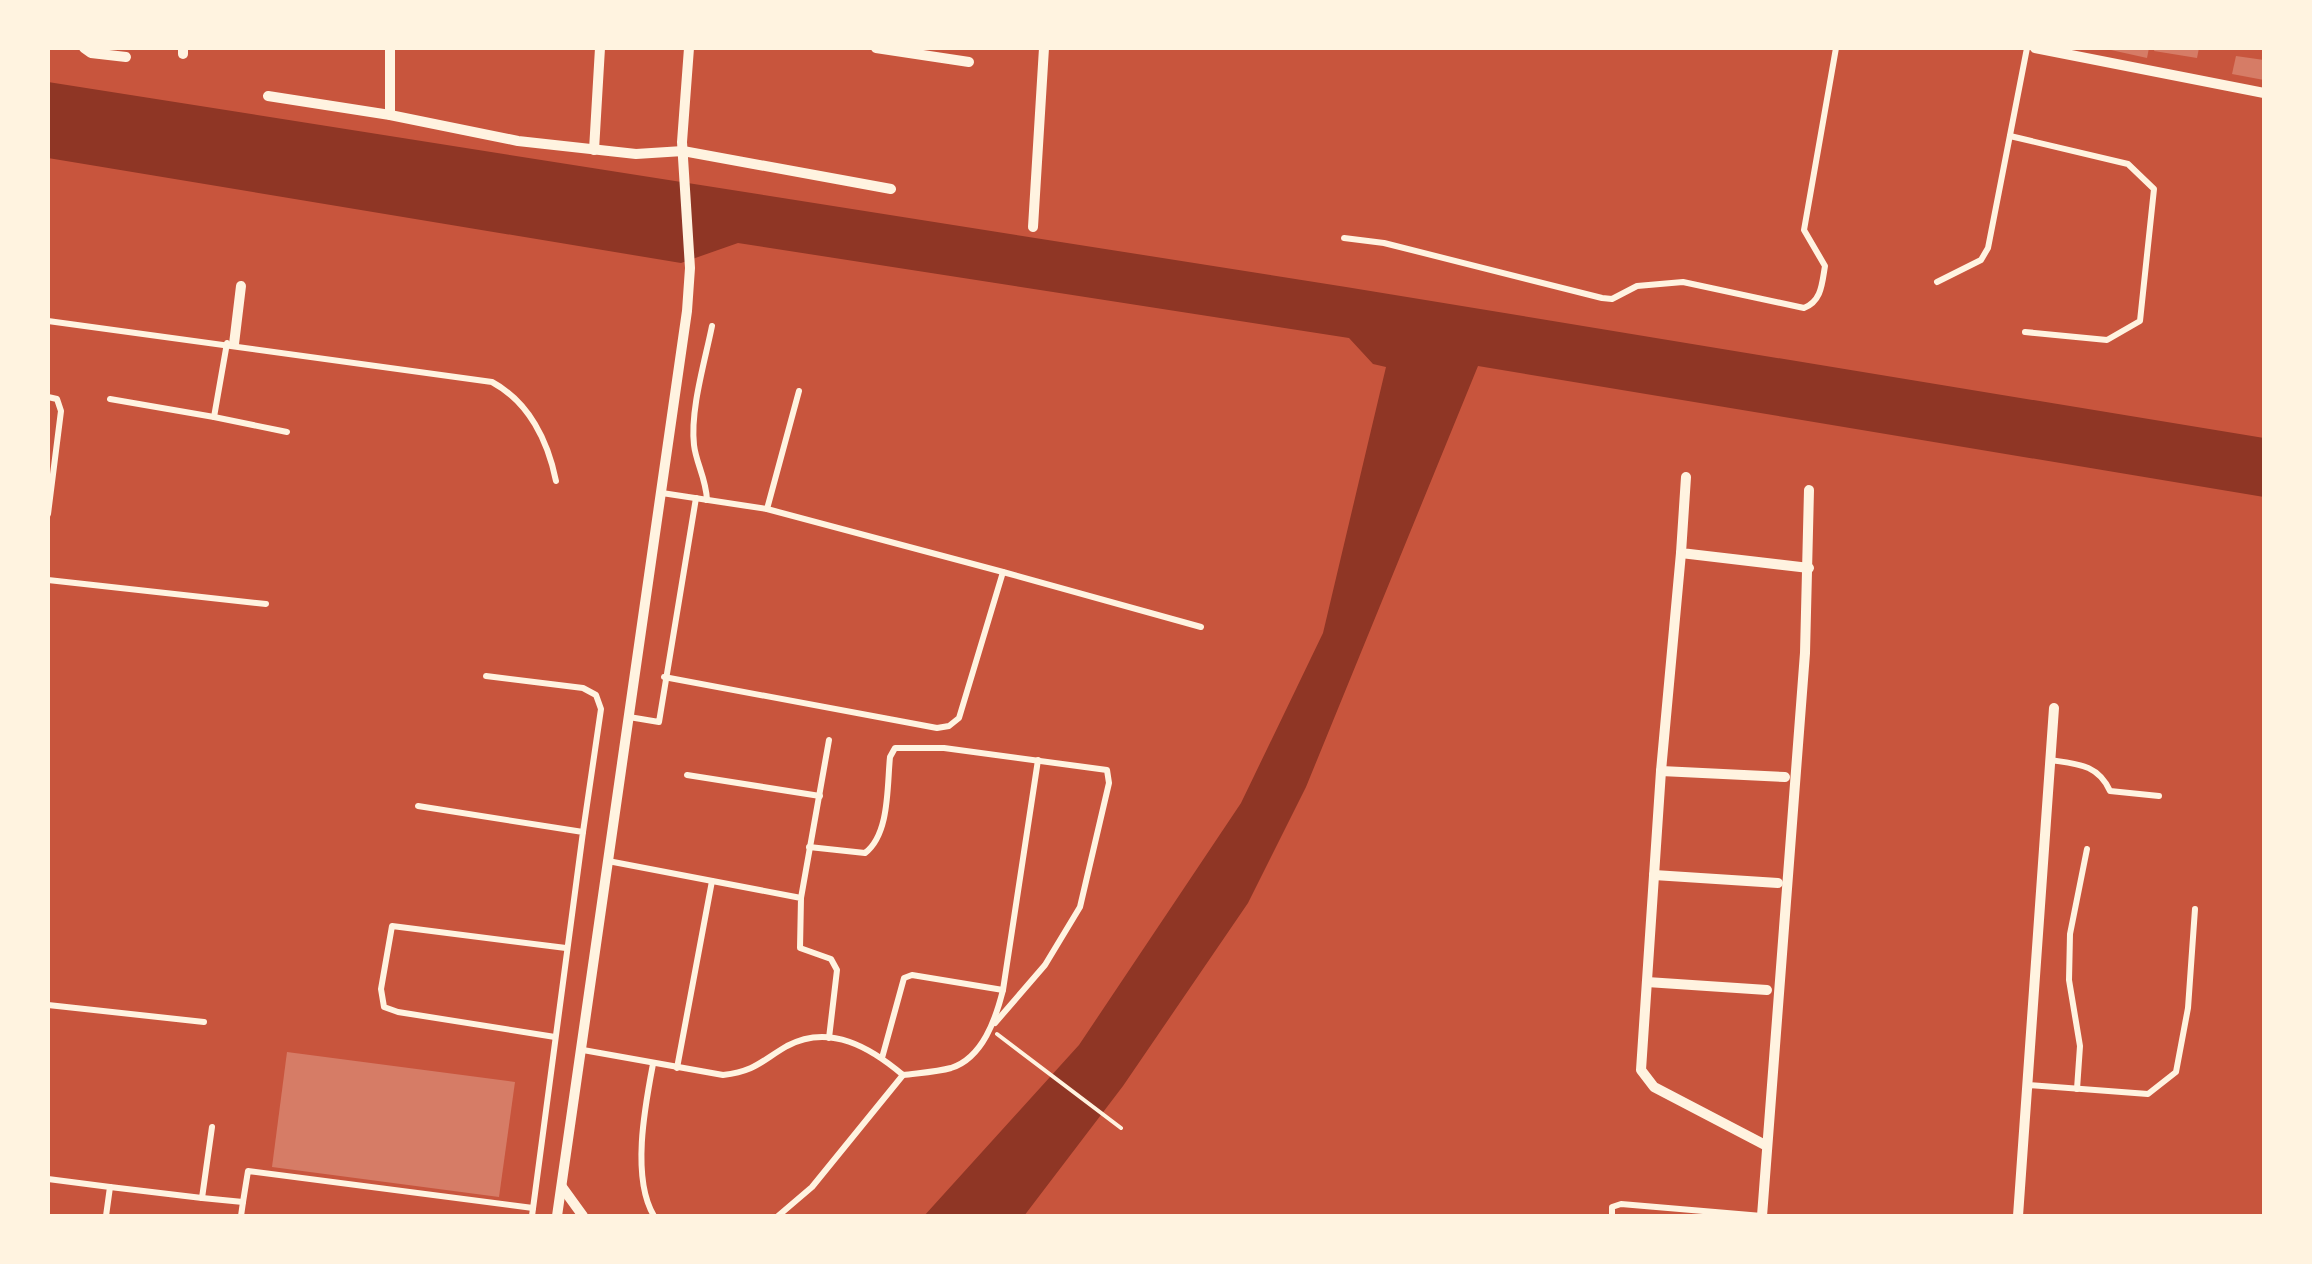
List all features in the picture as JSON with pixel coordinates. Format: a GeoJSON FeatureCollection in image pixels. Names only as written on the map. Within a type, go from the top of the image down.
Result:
{"type":"FeatureCollection","features":[{"type":"Feature","properties":{"kind":"street"},"geometry":{"type":"LineString","coordinates":[[84,48],[126,57]]}},
{"type":"Feature","properties":{"kind":"street"},"geometry":{"type":"LineString","coordinates":[[390,48],[390,115]]}},
{"type":"Feature","properties":{"kind":"street"},"geometry":{"type":"LineString","coordinates":[[594,150],[600,48]]}},
{"type":"Feature","properties":{"kind":"street"},"geometry":{"type":"LineString","coordinates":[[557,1216],[687,312],[690,268],[683,157],[689,48]]}},
{"type":"Feature","properties":{"kind":"street"},"geometry":{"type":"LineString","coordinates":[[876,48],[969,62]]}},
{"type":"Feature","properties":{"kind":"street"},"geometry":{"type":"LineString","coordinates":[[1033,227],[1044,48]]}},
{"type":"Feature","properties":{"kind":"street"},"geometry":{"type":"LineString","coordinates":[[2036,48],[2264,93]]}},
{"type":"Feature","properties":{"kind":"street"},"geometry":{"type":"LineString","coordinates":[[268,96],[518,141],[683,157],[891,189]]}},
{"type":"Feature","properties":{"kind":"street"},"geometry":{"type":"LineString","coordinates":[[230,344],[241,286]]}},
{"type":"Feature","properties":{"kind":"street"},"geometry":{"type":"LineString","coordinates":[[1686,477],[1661,771],[1642,1070],[1654,1088],[1767,1146]]}},
{"type":"Feature","properties":{"kind":"street"},"geometry":{"type":"LineString","coordinates":[[1762,1216],[1805,653],[1809,490]]}},
{"type":"Feature","properties":{"kind":"street"},"geometry":{"type":"LineString","coordinates":[[1681,553],[1809,568]]}},
{"type":"Feature","properties":{"kind":"street"},"geometry":{"type":"LineString","coordinates":[[2018,1216],[2054,708]]}},
{"type":"Feature","properties":{"kind":"street"},"geometry":{"type":"LineString","coordinates":[[1661,771],[1785,778]]}},
{"type":"Feature","properties":{"kind":"street"},"geometry":{"type":"LineString","coordinates":[[1654,875],[1778,883]]}},
{"type":"Feature","properties":{"kind":"street"},"geometry":{"type":"LineString","coordinates":[[1647,982],[1767,990]]}},
{"type":"Feature","properties":{"kind":"street"},"geometry":{"type":"LineString","coordinates":[[562,1187],[583,1216]]}},
{"type":"Feature","properties":{"kind":"lane"},"geometry":{"type":"LineString","coordinates":[[1344,238],[1384,242],[1602,298],[1612,299],[1638,286],[1683,282],[1804,308],[1820,294],[1825,266],[1804,230],[1836,48]]}},
{"type":"Feature","properties":{"kind":"lane"},"geometry":{"type":"LineString","coordinates":[[1936,282],[1981,260],[1988,248],[2028,48]]}},
{"type":"Feature","properties":{"kind":"lane"},"geometry":{"type":"LineString","coordinates":[[2010,136],[2128,164],[2154,189],[2140,321],[2107,340],[2025,332]]}},
{"type":"Feature","properties":{"kind":"lane"},"geometry":{"type":"LineString","coordinates":[[48,321],[492,382],[508,390],[533,421],[550,455],[556,481]]}},
{"type":"Feature","properties":{"kind":"lane"},"geometry":{"type":"LineString","coordinates":[[707,500],[706,478],[694,450],[694,428],[712,326]]}},
{"type":"Feature","properties":{"kind":"lane"},"geometry":{"type":"LineString","coordinates":[[214,417],[230,344]]}},
{"type":"Feature","properties":{"kind":"lane"},"geometry":{"type":"LineString","coordinates":[[767,509],[800,391]]}},
{"type":"Feature","properties":{"kind":"lane"},"geometry":{"type":"LineString","coordinates":[[48,397],[56,400],[62,411],[48,514]]}},
{"type":"Feature","properties":{"kind":"lane"},"geometry":{"type":"LineString","coordinates":[[110,399],[287,432]]}},
{"type":"Feature","properties":{"kind":"lane"},"geometry":{"type":"LineString","coordinates":[[661,493],[767,509],[1201,627]]}},
{"type":"Feature","properties":{"kind":"lane"},"geometry":{"type":"LineString","coordinates":[[629,717],[659,722],[696,498]]}},
{"type":"Feature","properties":{"kind":"lane"},"geometry":{"type":"LineString","coordinates":[[664,677],[937,728],[949,726],[959,718],[1003,572]]}},
{"type":"Feature","properties":{"kind":"lane"},"geometry":{"type":"LineString","coordinates":[[48,580],[266,604]]}},
{"type":"Feature","properties":{"kind":"lane"},"geometry":{"type":"LineString","coordinates":[[241,1216],[248,1171],[533,1212],[601,708],[596,695],[583,688],[486,676]]}},
{"type":"Feature","properties":{"kind":"lane"},"geometry":{"type":"LineString","coordinates":[[829,740],[800,898],[800,948],[830,959],[837,970],[830,1038]]}},
{"type":"Feature","properties":{"kind":"lane"},"geometry":{"type":"LineString","coordinates":[[778,1216],[812,1187],[903,1075],[952,1068],[969,1057],[1045,965],[1080,908],[1110,773],[944,748],[895,748],[890,756],[882,823],[874,846],[854,853],[809,848]]}},
{"type":"Feature","properties":{"kind":"lane"},"geometry":{"type":"LineString","coordinates":[[993,1027],[1003,990],[1038,760]]}},
{"type":"Feature","properties":{"kind":"lane"},"geometry":{"type":"LineString","coordinates":[[2050,760],[2090,766],[2103,776],[2110,791],[2159,796]]}},
{"type":"Feature","properties":{"kind":"lane"},"geometry":{"type":"LineString","coordinates":[[687,775],[820,796]]}},
{"type":"Feature","properties":{"kind":"lane"},"geometry":{"type":"LineString","coordinates":[[418,806],[583,832]]}},
{"type":"Feature","properties":{"kind":"lane"},"geometry":{"type":"LineString","coordinates":[[2077,1089],[2080,1046],[2068,980],[2070,934],[2087,849]]}},
{"type":"Feature","properties":{"kind":"lane"},"geometry":{"type":"LineString","coordinates":[[608,861],[800,898]]}},
{"type":"Feature","properties":{"kind":"lane"},"geometry":{"type":"LineString","coordinates":[[677,1068],[712,881]]}},
{"type":"Feature","properties":{"kind":"lane"},"geometry":{"type":"LineString","coordinates":[[2028,1086],[2148,1094],[2176,1072],[2188,1008],[2195,909]]}},
{"type":"Feature","properties":{"kind":"lane"},"geometry":{"type":"LineString","coordinates":[[555,1037],[398,1012],[384,1007],[380,988],[392,926],[566,948]]}},
{"type":"Feature","properties":{"kind":"lane"},"geometry":{"type":"LineString","coordinates":[[882,1058],[904,978],[912,974],[1003,990]]}},
{"type":"Feature","properties":{"kind":"lane"},"geometry":{"type":"LineString","coordinates":[[48,1005],[204,1022]]}},
{"type":"Feature","properties":{"kind":"lane"},"geometry":{"type":"LineString","coordinates":[[583,1050],[723,1075],[746,1072],[788,1046],[830,1038],[867,1047],[903,1075]]}},
{"type":"Feature","properties":{"kind":"lane"},"geometry":{"type":"LineString","coordinates":[[653,1064],[644,1134],[644,1187],[654,1216]]}},
{"type":"Feature","properties":{"kind":"lane"},"geometry":{"type":"LineString","coordinates":[[202,1198],[212,1126]]}},
{"type":"Feature","properties":{"kind":"lane"},"geometry":{"type":"LineString","coordinates":[[48,1179],[243,1202]]}},
{"type":"Feature","properties":{"kind":"lane"},"geometry":{"type":"LineString","coordinates":[[106,1216],[110,1187]]}},
{"type":"Feature","properties":{"kind":"lane"},"geometry":{"type":"LineString","coordinates":[[1612,1216],[1612,1208],[1621,1204],[1762,1216]]}},
{"type":"Feature","properties":{"kind":"path"},"geometry":{"type":"LineString","coordinates":[[993,1027],[1121,1128]]}},
{"type":"Feature","properties":{"kind":"shaded area"},"geometry":{"type":"Polygon","coordinates":[[[48,82],[1346,287],[2264,438],[2264,497],[1478,366],[1306,787],[1248,903],[1123,1086],[1024,1216],[924,1216],[1079,1045],[1241,803],[1323,633],[1386,367],[1373,364],[1349,338],[738,243],[681,263],[48,158],[48,82]]]}},
{"type":"Feature","properties":{"kind":"building"},"geometry":{"type":"Polygon","coordinates":[[[2102,48],[2149,48],[2147,58],[2102,48]]]}},
{"type":"Feature","properties":{"kind":"building"},"geometry":{"type":"Polygon","coordinates":[[[2199,48],[2197,58],[2154,51],[2199,48]]]}},
{"type":"Feature","properties":{"kind":"building"},"geometry":{"type":"Polygon","coordinates":[[[2236,56],[2264,60],[2264,80],[2232,74],[2236,56]]]}},
{"type":"Feature","properties":{"kind":"building"},"geometry":{"type":"Polygon","coordinates":[[[287,1052],[515,1082],[499,1197],[272,1167],[287,1052]]]}}]}
